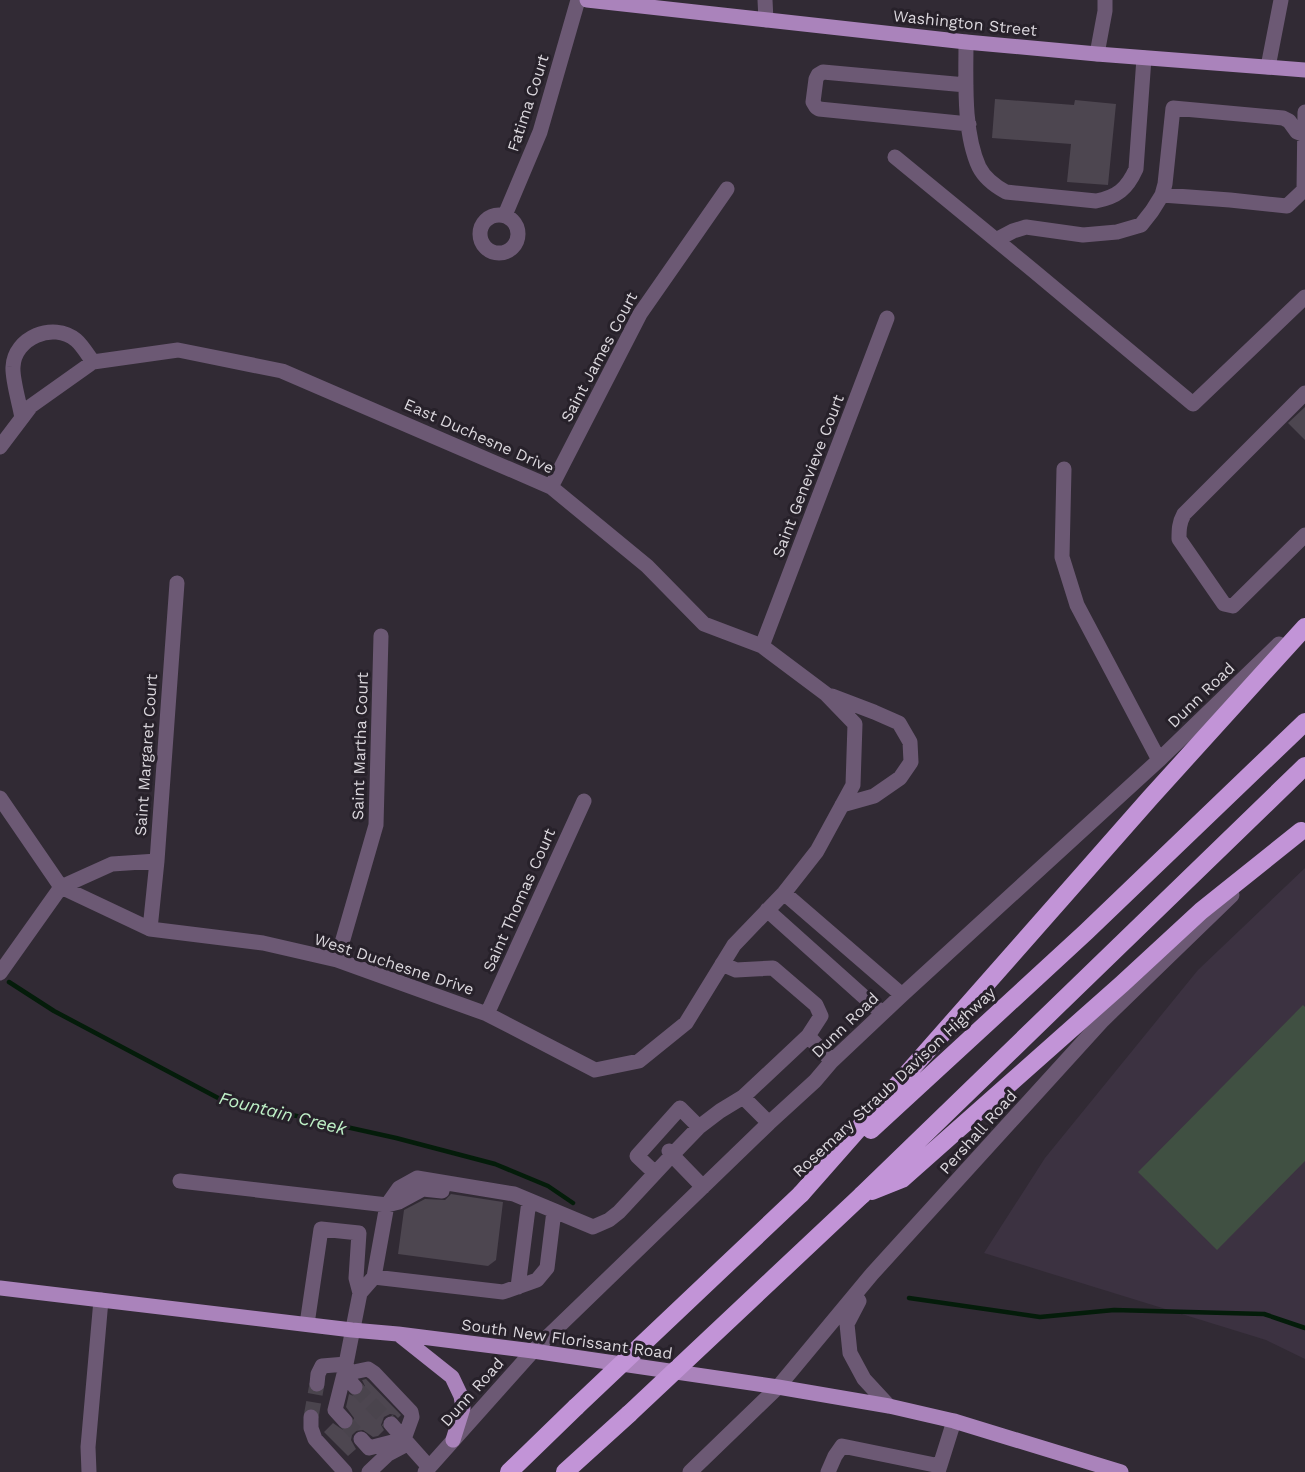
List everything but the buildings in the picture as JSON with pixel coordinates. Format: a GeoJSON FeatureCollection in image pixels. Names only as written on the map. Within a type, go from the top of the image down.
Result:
{"type":"FeatureCollection","features":[{"type":"Feature","properties":{"kind":"highway"},"geometry":{"type":"LineString","coordinates":[[801,1194],[1150,798],[1305,627]]}},
{"type":"Feature","properties":{"kind":"highway","name":"Rosemary Straub Davison Highway"},"geometry":{"type":"LineString","coordinates":[[509,1472],[801,1194],[1086,932],[1305,722]]}},
{"type":"Feature","properties":{"kind":"highway"},"geometry":{"type":"LineString","coordinates":[[565,1472],[862,1195],[1305,766]]}},
{"type":"Feature","properties":{"kind":"highway"},"geometry":{"type":"LineString","coordinates":[[862,1195],[902,1179],[1201,911],[1303,830]]}},
{"type":"Feature","properties":{"kind":"main road","name":"Washington Street"},"geometry":{"type":"LineString","coordinates":[[587,0],[966,42],[1305,70]]}},
{"type":"Feature","properties":{"kind":"main road","name":"South New Florissant Road"},"geometry":{"type":"LineString","coordinates":[[0,1288],[398,1334],[778,1387],[889,1406],[954,1421],[1121,1472]]}},
{"type":"Feature","properties":{"kind":"main road"},"geometry":{"type":"LineString","coordinates":[[398,1334],[452,1377],[461,1396],[463,1408],[453,1440]]}},
{"type":"Feature","properties":{"kind":"street","name":"Fatima Court"},"geometry":{"type":"LineString","coordinates":[[505,216],[540,132],[578,0]]}},
{"type":"Feature","properties":{"kind":"street"},"geometry":{"type":"LineString","coordinates":[[765,0],[766,20]]}},
{"type":"Feature","properties":{"kind":"street"},"geometry":{"type":"LineString","coordinates":[[1097,54],[1105,0]]}},
{"type":"Feature","properties":{"kind":"street"},"geometry":{"type":"LineString","coordinates":[[1269,67],[1281,0]]}},
{"type":"Feature","properties":{"kind":"street"},"geometry":{"type":"LineString","coordinates":[[966,42],[966,103],[973,150],[980,169],[988,179],[1006,192],[1096,201],[1110,198],[1120,192],[1131,180],[1136,169],[1144,58]]}},
{"type":"Feature","properties":{"kind":"street"},"geometry":{"type":"LineString","coordinates":[[966,86],[824,72],[816,79],[813,102],[819,109],[969,124]]}},
{"type":"Feature","properties":{"kind":"street"},"geometry":{"type":"LineString","coordinates":[[996,240],[1026,227],[1083,235],[1118,232],[1141,225],[1162,195],[1173,108],[1283,118],[1289,121],[1297,132],[1305,135]]}},
{"type":"Feature","properties":{"kind":"street"},"geometry":{"type":"LineString","coordinates":[[1162,195],[1287,206],[1304,191],[1305,112]]}},
{"type":"Feature","properties":{"kind":"street"},"geometry":{"type":"LineString","coordinates":[[895,157],[1193,404],[1305,297]]}},
{"type":"Feature","properties":{"kind":"street","name":"Saint James Court"},"geometry":{"type":"LineString","coordinates":[[551,487],[640,314],[727,189]]}},
{"type":"Feature","properties":{"kind":"street","name":"Saint Genevieve Court"},"geometry":{"type":"LineString","coordinates":[[762,646],[887,318]]}},
{"type":"Feature","properties":{"kind":"street"},"geometry":{"type":"LineString","coordinates":[[0,447],[31,406],[93,362],[75,340],[57,330],[24,342],[16,352],[13,368],[22,417]]}},
{"type":"Feature","properties":{"kind":"street","name":"East Duchesne Drive"},"geometry":{"type":"LineString","coordinates":[[93,362],[178,350],[282,371],[551,487],[647,566],[704,624],[762,646],[826,694]]}},
{"type":"Feature","properties":{"kind":"street"},"geometry":{"type":"LineString","coordinates":[[1305,393],[1184,514],[1180,521],[1179,539],[1224,604],[1233,606],[1305,536]]}},
{"type":"Feature","properties":{"kind":"street"},"geometry":{"type":"LineString","coordinates":[[1064,469],[1062,557],[1077,605],[1159,760]]}},
{"type":"Feature","properties":{"kind":"street","name":"Saint Margaret Court"},"geometry":{"type":"LineString","coordinates":[[150,929],[177,583]]}},
{"type":"Feature","properties":{"kind":"street","name":"Dunn Road"},"geometry":{"type":"LineString","coordinates":[[427,1469],[533,1352],[832,1061],[1159,760],[1305,619]]}},
{"type":"Feature","properties":{"kind":"street","name":"Saint Martha Court"},"geometry":{"type":"LineString","coordinates":[[337,960],[376,825],[381,636]]}},
{"type":"Feature","properties":{"kind":"street"},"geometry":{"type":"LineString","coordinates":[[826,694],[899,723],[910,742],[911,762],[900,778],[874,796],[842,805]]}},
{"type":"Feature","properties":{"kind":"street"},"geometry":{"type":"LineString","coordinates":[[360,1293],[374,1276],[387,1205],[399,1188],[417,1178],[514,1194],[592,1227],[609,1220],[619,1212],[670,1153],[699,1127],[743,1097],[808,1036],[821,1016],[816,1005],[773,968],[736,970],[722,964],[734,945],[784,893],[817,851],[853,785],[855,724],[826,694]]}},
{"type":"Feature","properties":{"kind":"street"},"geometry":{"type":"LineString","coordinates":[[0,798],[62,887]]}},
{"type":"Feature","properties":{"kind":"street","name":"Saint Thomas Court"},"geometry":{"type":"LineString","coordinates":[[487,1014],[584,801]]}},
{"type":"Feature","properties":{"kind":"street","name":"Pershall Road"},"geometry":{"type":"LineString","coordinates":[[690,1472],[778,1387],[872,1274],[1103,1020],[1303,830]]}},
{"type":"Feature","properties":{"kind":"street"},"geometry":{"type":"LineString","coordinates":[[0,973],[62,887],[112,864],[157,861]]}},
{"type":"Feature","properties":{"kind":"street","name":"West Duchesne Drive"},"geometry":{"type":"LineString","coordinates":[[62,887],[150,929],[263,943],[337,960],[487,1014],[595,1070],[639,1061],[686,1023],[722,964]]}},
{"type":"Feature","properties":{"kind":"street"},"geometry":{"type":"LineString","coordinates":[[784,893],[902,995]]}},
{"type":"Feature","properties":{"kind":"street"},"geometry":{"type":"LineString","coordinates":[[767,910],[882,1013]]}},
{"type":"Feature","properties":{"kind":"street"},"geometry":{"type":"LineString","coordinates":[[808,1036],[832,1061]]}},
{"type":"Feature","properties":{"kind":"street"},"geometry":{"type":"LineString","coordinates":[[743,1097],[769,1123]]}},
{"type":"Feature","properties":{"kind":"street"},"geometry":{"type":"LineString","coordinates":[[655,1173],[638,1156],[680,1108],[699,1127]]}},
{"type":"Feature","properties":{"kind":"street"},"geometry":{"type":"LineString","coordinates":[[670,1153],[703,1187]]}},
{"type":"Feature","properties":{"kind":"street"},"geometry":{"type":"LineString","coordinates":[[180,1181],[387,1205]]}},
{"type":"Feature","properties":{"kind":"street"},"geometry":{"type":"LineString","coordinates":[[518,1287],[529,1201]]}},
{"type":"Feature","properties":{"kind":"street"},"geometry":{"type":"LineString","coordinates":[[374,1276],[502,1292],[518,1287],[537,1280],[547,1268],[554,1211]]}},
{"type":"Feature","properties":{"kind":"street"},"geometry":{"type":"LineString","coordinates":[[307,1324],[321,1229],[359,1233],[356,1278],[360,1293],[335,1410],[345,1421]]}},
{"type":"Feature","properties":{"kind":"street"},"geometry":{"type":"LineString","coordinates":[[872,1274],[847,1324],[850,1353],[864,1379],[889,1406]]}},
{"type":"Feature","properties":{"kind":"street"},"geometry":{"type":"LineString","coordinates":[[89,1472],[88,1447],[101,1299]]}},
{"type":"Feature","properties":{"kind":"street"},"geometry":{"type":"LineString","coordinates":[[317,1384],[322,1366],[368,1369],[411,1412],[412,1417],[406,1442],[388,1454],[369,1472]]}},
{"type":"Feature","properties":{"kind":"street"},"geometry":{"type":"LineString","coordinates":[[345,1369],[355,1387]]}},
{"type":"Feature","properties":{"kind":"street"},"geometry":{"type":"LineString","coordinates":[[311,1417],[310,1428],[315,1439],[345,1472]]}},
{"type":"Feature","properties":{"kind":"street"},"geometry":{"type":"LineString","coordinates":[[828,1472],[842,1446],[939,1469],[954,1421]]}},
{"type":"Feature","properties":{"kind":"street"},"geometry":{"type":"LineString","coordinates":[[390,1424],[427,1469]]}},
{"type":"Feature","properties":{"kind":"street"},"geometry":{"type":"LineString","coordinates":[[361,1439],[369,1448],[406,1442]]}},
{"type":"Feature","properties":{"kind":"shaded area"},"geometry":{"type":"Polygon","coordinates":[[[1305,868],[1305,1359],[1266,1340],[984,1253],[1045,1158],[1198,970],[1305,868]]]}},
{"type":"Feature","properties":{"kind":"green space"},"geometry":{"type":"Polygon","coordinates":[[[1303,1005],[1305,1007],[1305,1161],[1217,1250],[1138,1172],[1303,1005]]]}},
{"type":"Feature","properties":{"kind":"waterway","name":"Fountain Creek"},"geometry":{"type":"LineString","coordinates":[[9,982],[54,1011],[220,1099],[396,1138],[495,1164],[548,1186],[573,1203]]}},
{"type":"Feature","properties":{"kind":"waterway"},"geometry":{"type":"LineString","coordinates":[[909,1298],[1040,1317],[1114,1310],[1264,1314],[1305,1328]]}},
{"type":"Feature","properties":{"kind":"tunnel"},"geometry":{"type":"LineString","coordinates":[[311,1417],[317,1384]]}},
{"type":"Feature","properties":{"kind":"tunnel"},"geometry":{"type":"LineString","coordinates":[[355,1387],[391,1424]]}},
{"type":"Feature","properties":{"kind":"tunnel"},"geometry":{"type":"LineString","coordinates":[[345,1421],[361,1439]]}}]}
